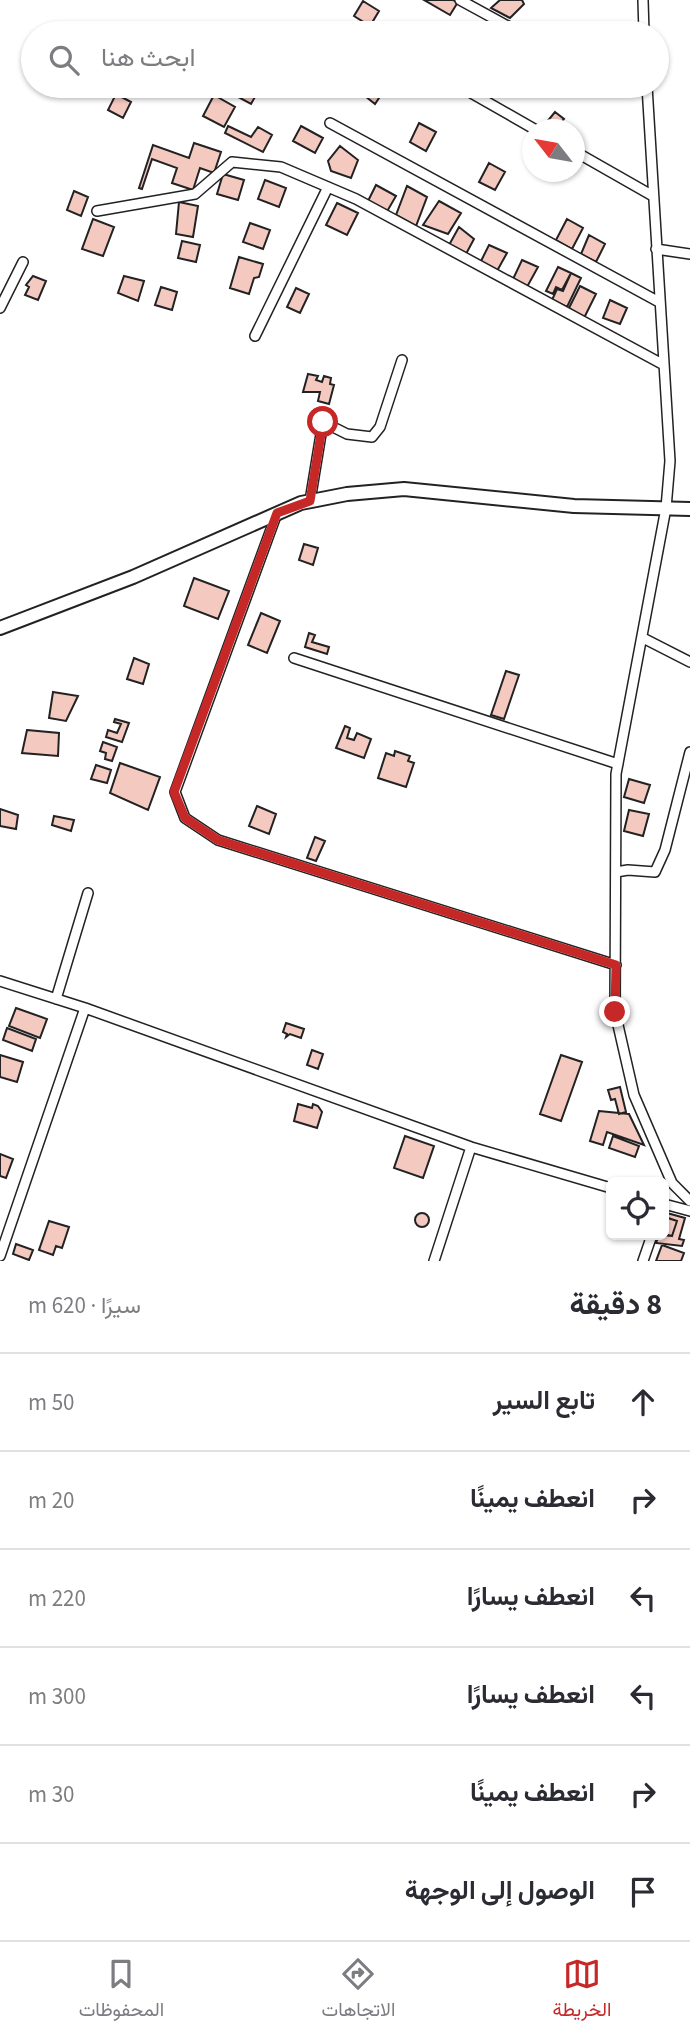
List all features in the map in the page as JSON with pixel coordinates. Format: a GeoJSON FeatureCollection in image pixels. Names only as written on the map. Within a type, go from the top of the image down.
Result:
{"type":"FeatureCollection","features":[{"type":"Feature","properties":{"kind":"street"},"geometry":{"type":"LineString","coordinates":[[460,0],[498,21]]}},
{"type":"Feature","properties":{"kind":"street"},"geometry":{"type":"LineString","coordinates":[[643,0],[644,21]]}},
{"type":"Feature","properties":{"kind":"street"},"geometry":{"type":"LineString","coordinates":[[481,98],[522,122]]}},
{"type":"Feature","properties":{"kind":"street"},"geometry":{"type":"LineString","coordinates":[[648,98],[670,461],[666,508],[618,764],[615,1012],[634,1095],[672,1183],[690,1201]]}},
{"type":"Feature","properties":{"kind":"street"},"geometry":{"type":"LineString","coordinates":[[330,123],[659,302]]}},
{"type":"Feature","properties":{"kind":"street"},"geometry":{"type":"LineString","coordinates":[[585,157],[653,196]]}},
{"type":"Feature","properties":{"kind":"street"},"geometry":{"type":"LineString","coordinates":[[97,211],[195,194],[232,162],[281,167],[356,199],[663,365]]}},
{"type":"Feature","properties":{"kind":"street"},"geometry":{"type":"LineString","coordinates":[[255,336],[328,187]]}},
{"type":"Feature","properties":{"kind":"street"},"geometry":{"type":"LineString","coordinates":[[656,249],[690,254]]}},
{"type":"Feature","properties":{"kind":"street"},"geometry":{"type":"LineString","coordinates":[[0,308],[23,262]]}},
{"type":"Feature","properties":{"kind":"street"},"geometry":{"type":"LineString","coordinates":[[310,501],[323,422],[347,434],[372,437],[380,428],[402,360]]}},
{"type":"Feature","properties":{"kind":"street"},"geometry":{"type":"LineString","coordinates":[[0,628],[133,577],[310,501],[404,489],[574,506],[690,509]]}},
{"type":"Feature","properties":{"kind":"street"},"geometry":{"type":"LineString","coordinates":[[277,513],[174,792],[185,818],[218,840],[616,965]]}},
{"type":"Feature","properties":{"kind":"street"},"geometry":{"type":"LineString","coordinates":[[643,638],[690,662]]}},
{"type":"Feature","properties":{"kind":"street"},"geometry":{"type":"LineString","coordinates":[[294,658],[618,764]]}},
{"type":"Feature","properties":{"kind":"street"},"geometry":{"type":"LineString","coordinates":[[617,872],[655,872],[665,850],[690,752]]}},
{"type":"Feature","properties":{"kind":"street"},"geometry":{"type":"LineString","coordinates":[[56,999],[88,893]]}},
{"type":"Feature","properties":{"kind":"street"},"geometry":{"type":"LineString","coordinates":[[0,981],[85,1008],[471,1147],[606,1187]]}},
{"type":"Feature","properties":{"kind":"street"},"geometry":{"type":"LineString","coordinates":[[0,1256],[85,1008]]}},
{"type":"Feature","properties":{"kind":"street"},"geometry":{"type":"LineString","coordinates":[[434,1261],[471,1147]]}},
{"type":"Feature","properties":{"kind":"street"},"geometry":{"type":"LineString","coordinates":[[669,1205],[690,1211]]}},
{"type":"Feature","properties":{"kind":"street"},"geometry":{"type":"LineString","coordinates":[[643,1261],[650,1240]]}},
{"type":"Feature","properties":{"kind":"building"},"geometry":{"type":"Polygon","coordinates":[[[424,0],[453,0],[458,2],[450,15],[424,0]]]}},
{"type":"Feature","properties":{"kind":"building"},"geometry":{"type":"Polygon","coordinates":[[[500,0],[522,0],[524,4],[510,18],[491,8],[500,0]]]}},
{"type":"Feature","properties":{"kind":"building"},"geometry":{"type":"Polygon","coordinates":[[[363,1],[379,11],[373,21],[362,21],[354,16],[363,1]]]}},
{"type":"Feature","properties":{"kind":"building"},"geometry":{"type":"Polygon","coordinates":[[[114,98],[124,98],[131,102],[123,118],[108,110],[114,98]]]}},
{"type":"Feature","properties":{"kind":"building"},"geometry":{"type":"Polygon","coordinates":[[[212,98],[219,98],[235,107],[224,127],[203,116],[212,98]]]}},
{"type":"Feature","properties":{"kind":"building"},"geometry":{"type":"Polygon","coordinates":[[[240,98],[254,98],[251,104],[240,98]]]}},
{"type":"Feature","properties":{"kind":"building"},"geometry":{"type":"Polygon","coordinates":[[[368,98],[379,98],[375,104],[368,98]]]}},
{"type":"Feature","properties":{"kind":"building"},"geometry":{"type":"Polygon","coordinates":[[[555,112],[564,119],[549,119],[555,112]]]}},
{"type":"Feature","properties":{"kind":"building"},"geometry":{"type":"Polygon","coordinates":[[[419,123],[436,132],[426,151],[410,142],[419,123]]]}},
{"type":"Feature","properties":{"kind":"building"},"geometry":{"type":"Polygon","coordinates":[[[228,126],[251,137],[258,127],[272,135],[263,152],[225,133],[228,126]]]}},
{"type":"Feature","properties":{"kind":"building"},"geometry":{"type":"Polygon","coordinates":[[[301,126],[323,138],[315,153],[293,141],[301,126]]]}},
{"type":"Feature","properties":{"kind":"building"},"geometry":{"type":"Polygon","coordinates":[[[194,143],[221,152],[214,173],[200,168],[193,190],[172,183],[177,168],[152,159],[142,189],[139,188],[153,145],[189,158],[194,143]]]}},
{"type":"Feature","properties":{"kind":"building"},"geometry":{"type":"Polygon","coordinates":[[[340,146],[358,160],[351,178],[331,171],[328,161],[340,146]]]}},
{"type":"Feature","properties":{"kind":"building"},"geometry":{"type":"Polygon","coordinates":[[[489,163],[505,172],[495,190],[479,182],[489,163]]]}},
{"type":"Feature","properties":{"kind":"building"},"geometry":{"type":"Polygon","coordinates":[[[223,174],[244,180],[238,200],[217,194],[223,174]]]}},
{"type":"Feature","properties":{"kind":"building"},"geometry":{"type":"Polygon","coordinates":[[[265,180],[286,188],[279,207],[258,199],[265,180]]]}},
{"type":"Feature","properties":{"kind":"building"},"geometry":{"type":"Polygon","coordinates":[[[376,185],[396,196],[385,215],[366,205],[376,185]]]}},
{"type":"Feature","properties":{"kind":"building"},"geometry":{"type":"Polygon","coordinates":[[[407,186],[427,197],[416,226],[396,215],[407,186]]]}},
{"type":"Feature","properties":{"kind":"building"},"geometry":{"type":"Polygon","coordinates":[[[74,191],[88,197],[81,216],[67,210],[74,191]]]}},
{"type":"Feature","properties":{"kind":"building"},"geometry":{"type":"Polygon","coordinates":[[[439,201],[461,213],[448,234],[423,225],[439,201]]]}},
{"type":"Feature","properties":{"kind":"building"},"geometry":{"type":"Polygon","coordinates":[[[179,202],[198,206],[193,237],[176,234],[179,202]]]}},
{"type":"Feature","properties":{"kind":"building"},"geometry":{"type":"Polygon","coordinates":[[[337,203],[358,213],[347,235],[326,225],[337,203]]]}},
{"type":"Feature","properties":{"kind":"building"},"geometry":{"type":"Polygon","coordinates":[[[93,219],[114,227],[103,256],[82,249],[93,219]]]}},
{"type":"Feature","properties":{"kind":"building"},"geometry":{"type":"Polygon","coordinates":[[[567,219],[583,228],[572,249],[556,240],[567,219]]]}},
{"type":"Feature","properties":{"kind":"building"},"geometry":{"type":"Polygon","coordinates":[[[250,223],[270,230],[263,249],[243,242],[250,223]]]}},
{"type":"Feature","properties":{"kind":"building"},"geometry":{"type":"Polygon","coordinates":[[[459,227],[474,239],[466,254],[449,245],[459,227]]]}},
{"type":"Feature","properties":{"kind":"building"},"geometry":{"type":"Polygon","coordinates":[[[589,235],[605,244],[596,262],[581,254],[589,235]]]}},
{"type":"Feature","properties":{"kind":"building"},"geometry":{"type":"Polygon","coordinates":[[[182,241],[200,245],[196,262],[178,258],[182,241]]]}},
{"type":"Feature","properties":{"kind":"building"},"geometry":{"type":"Polygon","coordinates":[[[489,245],[507,253],[497,271],[480,263],[489,245]]]}},
{"type":"Feature","properties":{"kind":"building"},"geometry":{"type":"Polygon","coordinates":[[[239,257],[263,264],[259,277],[254,278],[249,294],[230,288],[239,257]]]}},
{"type":"Feature","properties":{"kind":"building"},"geometry":{"type":"Polygon","coordinates":[[[522,260],[538,267],[527,287],[513,279],[522,260]]]}},
{"type":"Feature","properties":{"kind":"building"},"geometry":{"type":"Polygon","coordinates":[[[558,267],[571,273],[562,290],[556,287],[553,294],[546,291],[558,267]]]}},
{"type":"Feature","properties":{"kind":"building"},"geometry":{"type":"Polygon","coordinates":[[[571,273],[581,278],[567,307],[552,300],[557,289],[563,291],[571,273]]]}},
{"type":"Feature","properties":{"kind":"building"},"geometry":{"type":"Polygon","coordinates":[[[33,276],[46,281],[38,300],[25,295],[29,287],[26,285],[33,276]]]}},
{"type":"Feature","properties":{"kind":"building"},"geometry":{"type":"Polygon","coordinates":[[[124,276],[144,281],[138,301],[118,293],[124,276]]]}},
{"type":"Feature","properties":{"kind":"building"},"geometry":{"type":"Polygon","coordinates":[[[580,286],[596,294],[584,318],[569,308],[580,286]]]}},
{"type":"Feature","properties":{"kind":"building"},"geometry":{"type":"Polygon","coordinates":[[[161,287],[177,292],[172,310],[155,305],[161,287]]]}},
{"type":"Feature","properties":{"kind":"building"},"geometry":{"type":"Polygon","coordinates":[[[296,288],[309,294],[300,313],[287,307],[296,288]]]}},
{"type":"Feature","properties":{"kind":"building"},"geometry":{"type":"Polygon","coordinates":[[[610,300],[627,308],[620,324],[603,318],[610,300]]]}},
{"type":"Feature","properties":{"kind":"building"},"geometry":{"type":"Polygon","coordinates":[[[308,374],[318,376],[316,380],[322,382],[324,376],[331,378],[330,384],[334,385],[329,404],[318,401],[320,392],[303,392],[308,374]]]}},
{"type":"Feature","properties":{"kind":"building"},"geometry":{"type":"Polygon","coordinates":[[[304,544],[318,548],[313,565],[299,560],[304,544]]]}},
{"type":"Feature","properties":{"kind":"building"},"geometry":{"type":"Polygon","coordinates":[[[194,578],[229,591],[218,619],[184,606],[194,578]]]}},
{"type":"Feature","properties":{"kind":"building"},"geometry":{"type":"Polygon","coordinates":[[[261,613],[280,621],[267,653],[248,645],[261,613]]]}},
{"type":"Feature","properties":{"kind":"building"},"geometry":{"type":"Polygon","coordinates":[[[309,633],[315,635],[312,642],[329,647],[327,654],[305,647],[309,633]]]}},
{"type":"Feature","properties":{"kind":"building"},"geometry":{"type":"Polygon","coordinates":[[[134,658],[149,664],[143,684],[127,679],[134,658]]]}},
{"type":"Feature","properties":{"kind":"building"},"geometry":{"type":"Polygon","coordinates":[[[506,671],[519,675],[504,719],[491,715],[506,671]]]}},
{"type":"Feature","properties":{"kind":"building"},"geometry":{"type":"Polygon","coordinates":[[[53,692],[78,696],[66,721],[49,718],[53,692]]]}},
{"type":"Feature","properties":{"kind":"building"},"geometry":{"type":"Polygon","coordinates":[[[115,719],[129,723],[122,742],[106,737],[108,730],[117,733],[121,724],[114,722],[115,719]]]}},
{"type":"Feature","properties":{"kind":"building"},"geometry":{"type":"Polygon","coordinates":[[[345,726],[350,728],[347,738],[354,740],[357,733],[371,739],[364,758],[336,748],[345,726]]]}},
{"type":"Feature","properties":{"kind":"building"},"geometry":{"type":"Polygon","coordinates":[[[27,730],[59,733],[58,756],[22,753],[27,730]]]}},
{"type":"Feature","properties":{"kind":"building"},"geometry":{"type":"Polygon","coordinates":[[[103,742],[117,747],[112,761],[105,759],[106,753],[100,751],[103,742]]]}},
{"type":"Feature","properties":{"kind":"building"},"geometry":{"type":"Polygon","coordinates":[[[395,751],[410,756],[408,761],[414,763],[406,787],[378,778],[386,753],[394,756],[395,751]]]}},
{"type":"Feature","properties":{"kind":"building"},"geometry":{"type":"Polygon","coordinates":[[[120,763],[160,777],[148,810],[110,793],[120,763]]]}},
{"type":"Feature","properties":{"kind":"building"},"geometry":{"type":"Polygon","coordinates":[[[96,765],[111,770],[107,783],[91,779],[96,765]]]}},
{"type":"Feature","properties":{"kind":"building"},"geometry":{"type":"Polygon","coordinates":[[[629,779],[650,785],[644,803],[624,797],[629,779]]]}},
{"type":"Feature","properties":{"kind":"building"},"geometry":{"type":"Polygon","coordinates":[[[257,806],[276,814],[269,834],[249,826],[257,806]]]}},
{"type":"Feature","properties":{"kind":"building"},"geometry":{"type":"Polygon","coordinates":[[[0,809],[18,815],[16,829],[0,826],[0,809]]]}},
{"type":"Feature","properties":{"kind":"building"},"geometry":{"type":"Polygon","coordinates":[[[629,810],[649,814],[643,836],[624,831],[629,810]]]}},
{"type":"Feature","properties":{"kind":"building"},"geometry":{"type":"Polygon","coordinates":[[[54,816],[74,820],[71,831],[52,825],[54,816]]]}},
{"type":"Feature","properties":{"kind":"building"},"geometry":{"type":"Polygon","coordinates":[[[315,837],[325,841],[316,861],[307,858],[315,837]]]}},
{"type":"Feature","properties":{"kind":"building"},"geometry":{"type":"Polygon","coordinates":[[[16,1008],[47,1019],[40,1038],[9,1026],[16,1008]]]}},
{"type":"Feature","properties":{"kind":"building"},"geometry":{"type":"Polygon","coordinates":[[[286,1023],[304,1029],[301,1038],[290,1034],[286,1037],[287,1034],[283,1032],[286,1023]]]}},
{"type":"Feature","properties":{"kind":"building"},"geometry":{"type":"Polygon","coordinates":[[[7,1028],[36,1039],[32,1051],[3,1040],[7,1028]]]}},
{"type":"Feature","properties":{"kind":"building"},"geometry":{"type":"Polygon","coordinates":[[[312,1050],[323,1054],[318,1069],[307,1065],[312,1050]]]}},
{"type":"Feature","properties":{"kind":"building"},"geometry":{"type":"Polygon","coordinates":[[[0,1055],[23,1062],[17,1082],[0,1077],[0,1055]]]}},
{"type":"Feature","properties":{"kind":"building"},"geometry":{"type":"Polygon","coordinates":[[[561,1055],[582,1062],[561,1121],[540,1114],[561,1055]]]}},
{"type":"Feature","properties":{"kind":"building"},"geometry":{"type":"Polygon","coordinates":[[[620,1087],[626,1112],[619,1114],[615,1099],[611,1100],[608,1090],[620,1087]]]}},
{"type":"Feature","properties":{"kind":"building"},"geometry":{"type":"Polygon","coordinates":[[[298,1104],[312,1108],[313,1104],[318,1106],[322,1112],[317,1128],[294,1121],[298,1104]]]}},
{"type":"Feature","properties":{"kind":"building"},"geometry":{"type":"Polygon","coordinates":[[[599,1111],[629,1114],[644,1145],[607,1132],[603,1145],[590,1141],[599,1111]]]}},
{"type":"Feature","properties":{"kind":"building"},"geometry":{"type":"Polygon","coordinates":[[[405,1136],[434,1146],[423,1178],[394,1168],[405,1136]]]}},
{"type":"Feature","properties":{"kind":"building"},"geometry":{"type":"Polygon","coordinates":[[[613,1136],[639,1146],[635,1157],[609,1148],[613,1136]]]}},
{"type":"Feature","properties":{"kind":"building"},"geometry":{"type":"Polygon","coordinates":[[[0,1154],[13,1159],[6,1178],[0,1176],[0,1154]]]}},
{"type":"Feature","properties":{"kind":"building"},"geometry":{"type":"Polygon","coordinates":[[[422,1213],[427,1215],[427,1225],[422,1227],[417,1225],[415,1220],[417,1215],[422,1213]]]}},
{"type":"Feature","properties":{"kind":"building"},"geometry":{"type":"Polygon","coordinates":[[[669,1214],[685,1218],[679,1239],[684,1240],[682,1246],[656,1243],[657,1240],[669,1240],[677,1221],[669,1218],[669,1214]]]}},
{"type":"Feature","properties":{"kind":"building"},"geometry":{"type":"Polygon","coordinates":[[[669,1218],[677,1221],[672,1236],[669,1235],[669,1218]]]}},
{"type":"Feature","properties":{"kind":"building"},"geometry":{"type":"Polygon","coordinates":[[[49,1221],[69,1227],[62,1248],[56,1246],[53,1255],[39,1250],[49,1221]]]}},
{"type":"Feature","properties":{"kind":"building"},"geometry":{"type":"Polygon","coordinates":[[[16,1244],[33,1250],[29,1260],[13,1254],[16,1244]]]}},
{"type":"Feature","properties":{"kind":"building"},"geometry":{"type":"Polygon","coordinates":[[[662,1245],[684,1253],[681,1261],[656,1261],[662,1245]]]}},
{"type":"Feature","properties":{"kind":"route"},"geometry":{"type":"LineString","coordinates":[[323,422],[310,501],[277,513],[174,792],[185,818],[218,840],[616,965],[615,1012]]}}]}
